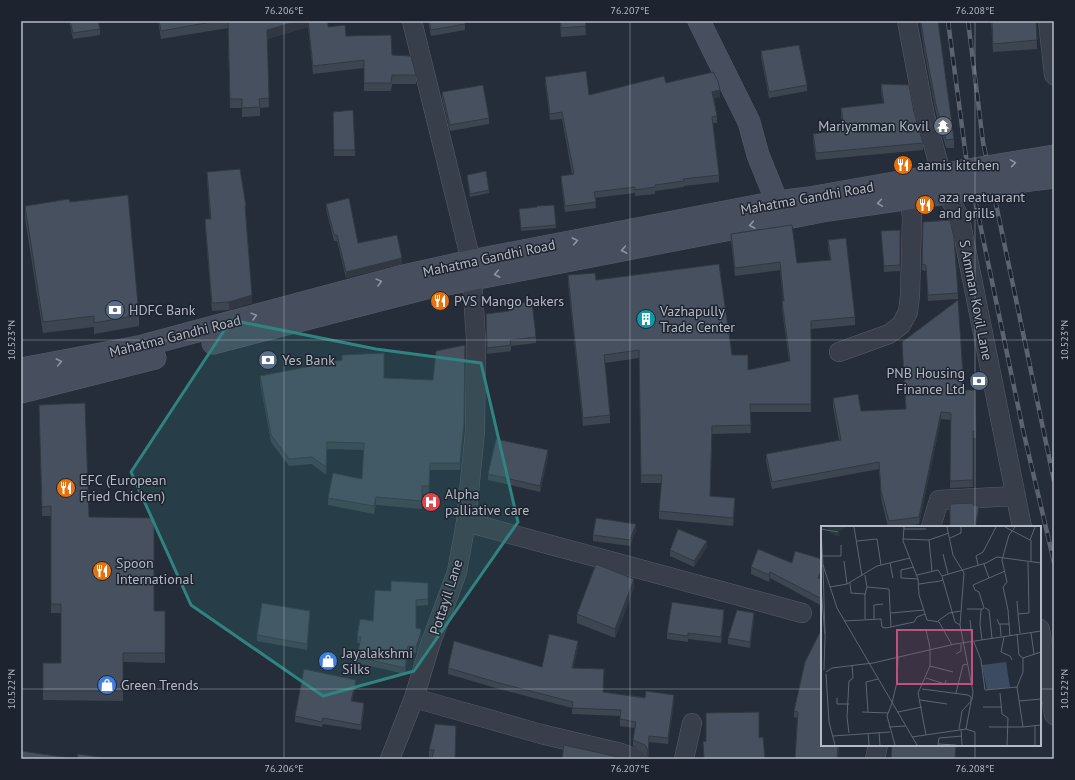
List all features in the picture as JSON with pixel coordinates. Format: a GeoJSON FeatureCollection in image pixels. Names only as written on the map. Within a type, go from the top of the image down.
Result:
{"type":"FeatureCollection","features":[{"type":"Feature","properties":{"kind":"main road"},"geometry":{"type":"LineString","coordinates":[[699,21],[749,122],[758,155],[779,211]]}},
{"type":"Feature","properties":{"kind":"main road"},"geometry":{"type":"LineString","coordinates":[[953,182],[1045,168]]}},
{"type":"Feature","properties":{"kind":"main road","name":"Mahatma Gandhi Road"},"geometry":{"type":"LineString","coordinates":[[779,211],[809,198],[953,182]]}},
{"type":"Feature","properties":{"kind":"main road","name":"Mahatma Gandhi Road"},"geometry":{"type":"LineString","coordinates":[[21,369],[138,347],[391,279],[471,270],[779,211],[828,210],[909,199],[953,182]]}},
{"type":"Feature","properties":{"kind":"main road","name":"Mahatma Gandhi Road"},"geometry":{"type":"LineString","coordinates":[[21,392],[422,289],[471,270]]}},
{"type":"Feature","properties":{"kind":"street","name":"Pottayil Lane"},"geometry":{"type":"LineString","coordinates":[[390,759],[414,698],[430,644],[457,572],[466,522],[475,423],[476,340],[471,270],[412,21]]}},
{"type":"Feature","properties":{"kind":"street","name":"S Amman Kovil Lane"},"geometry":{"type":"LineString","coordinates":[[907,21],[926,116],[953,182],[1022,526]]}},
{"type":"Feature","properties":{"kind":"street"},"geometry":{"type":"LineString","coordinates":[[1048,21],[1054,75]]}},
{"type":"Feature","properties":{"kind":"street"},"geometry":{"type":"LineString","coordinates":[[839,352],[889,334],[901,325],[908,312],[910,295],[912,216],[909,199]]}},
{"type":"Feature","properties":{"kind":"street"},"geometry":{"type":"LineString","coordinates":[[932,526],[939,500],[1016,496]]}},
{"type":"Feature","properties":{"kind":"street"},"geometry":{"type":"LineString","coordinates":[[466,522],[802,613]]}},
{"type":"Feature","properties":{"kind":"street"},"geometry":{"type":"LineString","coordinates":[[1041,635],[1054,715]]}},
{"type":"Feature","properties":{"kind":"street"},"geometry":{"type":"LineString","coordinates":[[414,698],[541,734],[621,753],[637,759]]}},
{"type":"Feature","properties":{"kind":"street"},"geometry":{"type":"LineString","coordinates":[[684,759],[692,723]]}},
{"type":"Feature","properties":{"kind":"street"},"geometry":{"type":"LineString","coordinates":[[875,759],[878,746]]}},
{"type":"Feature","properties":{"kind":"highlighted area"},"geometry":{"type":"Polygon","coordinates":[[[231,320],[376,349],[481,363],[518,522],[414,671],[323,696],[191,605],[131,472],[231,320]]]}},
{"type":"Feature","properties":{"kind":"building"},"geometry":{"type":"Polygon","coordinates":[[[70,21],[98,21],[100,29],[73,33],[70,21]]]}},
{"type":"Feature","properties":{"kind":"building"},"geometry":{"type":"Polygon","coordinates":[[[159,21],[217,21],[161,31],[159,21]]]}},
{"type":"Feature","properties":{"kind":"building"},"geometry":{"type":"Polygon","coordinates":[[[228,21],[298,21],[267,30],[269,98],[259,99],[260,107],[242,108],[242,99],[230,99],[228,21]]]}},
{"type":"Feature","properties":{"kind":"building"},"geometry":{"type":"Polygon","coordinates":[[[308,21],[328,21],[328,27],[345,25],[346,36],[391,35],[392,55],[411,56],[416,75],[392,75],[391,83],[364,83],[364,60],[313,66],[308,21]]]}},
{"type":"Feature","properties":{"kind":"building"},"geometry":{"type":"Polygon","coordinates":[[[429,21],[465,21],[465,24],[431,30],[429,21]]]}},
{"type":"Feature","properties":{"kind":"building"},"geometry":{"type":"Polygon","coordinates":[[[561,21],[585,21],[586,26],[561,28],[561,21]]]}},
{"type":"Feature","properties":{"kind":"building","name":"Mariyamman Kovil"},"geometry":{"type":"Polygon","coordinates":[[[921,21],[938,21],[954,139],[946,140],[936,105],[921,21]]]}},
{"type":"Feature","properties":{"kind":"building"},"geometry":{"type":"Polygon","coordinates":[[[992,21],[1036,21],[1037,40],[993,44],[992,21]]]}},
{"type":"Feature","properties":{"kind":"building"},"geometry":{"type":"Polygon","coordinates":[[[799,45],[807,85],[769,92],[761,51],[799,45]]]}},
{"type":"Feature","properties":{"kind":"building"},"geometry":{"type":"Polygon","coordinates":[[[586,71],[589,95],[664,76],[666,83],[713,72],[718,81],[720,90],[712,92],[717,116],[712,117],[719,175],[683,179],[684,181],[655,185],[655,187],[635,190],[635,187],[594,192],[596,202],[565,206],[561,176],[574,174],[562,112],[550,114],[545,77],[586,71]]]}},
{"type":"Feature","properties":{"kind":"building"},"geometry":{"type":"Polygon","coordinates":[[[881,84],[909,85],[914,112],[923,143],[816,153],[813,134],[844,129],[841,108],[884,103],[881,84]]]}},
{"type":"Feature","properties":{"kind":"building"},"geometry":{"type":"Polygon","coordinates":[[[483,85],[489,118],[450,125],[442,92],[483,85]]]}},
{"type":"Feature","properties":{"kind":"building"},"geometry":{"type":"Polygon","coordinates":[[[353,110],[355,150],[334,150],[333,112],[353,110]]]}},
{"type":"Feature","properties":{"kind":"building"},"geometry":{"type":"Polygon","coordinates":[[[240,169],[246,206],[252,295],[229,302],[212,303],[205,219],[211,219],[207,172],[240,169]]]}},
{"type":"Feature","properties":{"kind":"building"},"geometry":{"type":"Polygon","coordinates":[[[486,171],[489,190],[470,194],[467,175],[486,171]]]}},
{"type":"Feature","properties":{"kind":"building"},"geometry":{"type":"Polygon","coordinates":[[[128,195],[139,315],[94,323],[94,316],[43,322],[25,206],[69,199],[70,202],[128,195]]]}},
{"type":"Feature","properties":{"kind":"building"},"geometry":{"type":"Polygon","coordinates":[[[349,198],[358,243],[397,235],[402,258],[346,272],[337,235],[334,235],[326,204],[349,198]]]}},
{"type":"Feature","properties":{"kind":"building"},"geometry":{"type":"Polygon","coordinates":[[[554,205],[556,225],[521,228],[519,209],[554,205]]]}},
{"type":"Feature","properties":{"kind":"building"},"geometry":{"type":"Polygon","coordinates":[[[950,220],[954,238],[958,293],[928,295],[926,265],[922,264],[923,222],[950,220]]]}},
{"type":"Feature","properties":{"kind":"building"},"geometry":{"type":"Polygon","coordinates":[[[792,225],[797,263],[831,260],[828,240],[846,238],[855,317],[811,321],[811,404],[750,404],[751,425],[712,426],[710,496],[735,498],[733,518],[659,511],[662,475],[641,475],[639,350],[604,355],[610,415],[583,418],[568,275],[595,273],[596,280],[719,264],[732,355],[748,355],[748,370],[790,361],[782,301],[784,301],[780,262],[735,268],[731,234],[792,225]]]}},
{"type":"Feature","properties":{"kind":"building"},"geometry":{"type":"Polygon","coordinates":[[[900,230],[900,265],[884,266],[881,231],[900,230]]]}},
{"type":"Feature","properties":{"kind":"building"},"geometry":{"type":"Polygon","coordinates":[[[958,300],[964,390],[975,390],[976,431],[973,431],[973,480],[950,481],[951,413],[941,412],[919,517],[889,521],[881,491],[879,462],[772,482],[766,454],[841,440],[833,398],[858,394],[861,411],[906,409],[902,342],[958,300]]]}},
{"type":"Feature","properties":{"kind":"building"},"geometry":{"type":"Polygon","coordinates":[[[532,302],[536,337],[510,340],[511,345],[487,348],[486,314],[509,311],[508,304],[532,302]]]}},
{"type":"Feature","properties":{"kind":"building"},"geometry":{"type":"Polygon","coordinates":[[[465,345],[464,423],[460,463],[430,463],[429,486],[422,486],[422,501],[376,497],[374,506],[328,498],[333,473],[362,479],[364,443],[327,442],[326,467],[312,457],[289,459],[271,435],[260,376],[342,360],[342,355],[384,353],[384,378],[433,380],[436,351],[465,345]]]}},
{"type":"Feature","properties":{"kind":"building"},"geometry":{"type":"Polygon","coordinates":[[[85,403],[89,517],[154,518],[154,611],[165,611],[165,653],[123,653],[123,691],[43,691],[43,663],[61,663],[61,604],[51,604],[51,506],[42,507],[39,405],[85,403]]]}},
{"type":"Feature","properties":{"kind":"building"},"geometry":{"type":"Polygon","coordinates":[[[496,439],[548,450],[540,486],[488,474],[496,439]]]}},
{"type":"Feature","properties":{"kind":"building"},"geometry":{"type":"Polygon","coordinates":[[[973,503],[973,505],[979,506],[975,526],[950,526],[950,504],[973,503]]]}},
{"type":"Feature","properties":{"kind":"building"},"geometry":{"type":"Polygon","coordinates":[[[596,518],[636,524],[630,540],[593,535],[596,518]]]}},
{"type":"Feature","properties":{"kind":"building"},"geometry":{"type":"Polygon","coordinates":[[[678,529],[707,541],[694,561],[670,550],[678,529]]]}},
{"type":"Feature","properties":{"kind":"building"},"geometry":{"type":"Polygon","coordinates":[[[758,549],[792,563],[795,551],[821,559],[821,571],[818,578],[821,579],[821,598],[770,572],[769,575],[751,567],[758,549]]]}},
{"type":"Feature","properties":{"kind":"building"},"geometry":{"type":"Polygon","coordinates":[[[596,564],[634,579],[615,629],[577,614],[596,564]]]}},
{"type":"Feature","properties":{"kind":"building"},"geometry":{"type":"Polygon","coordinates":[[[391,581],[428,583],[428,599],[416,600],[416,628],[421,629],[421,632],[416,647],[408,646],[405,668],[357,657],[361,637],[357,637],[360,619],[373,621],[375,590],[391,591],[391,581]]]}},
{"type":"Feature","properties":{"kind":"building"},"geometry":{"type":"Polygon","coordinates":[[[672,602],[724,610],[721,637],[688,633],[688,636],[667,633],[672,602]]]}},
{"type":"Feature","properties":{"kind":"building"},"geometry":{"type":"Polygon","coordinates":[[[262,603],[310,611],[307,644],[257,635],[262,603]]]}},
{"type":"Feature","properties":{"kind":"building"},"geometry":{"type":"Polygon","coordinates":[[[737,610],[754,613],[750,642],[728,638],[737,610]]]}},
{"type":"Feature","properties":{"kind":"building"},"geometry":{"type":"Polygon","coordinates":[[[821,630],[821,746],[838,746],[837,759],[795,759],[798,712],[794,711],[805,662],[821,630]]]}},
{"type":"Feature","properties":{"kind":"building"},"geometry":{"type":"Polygon","coordinates":[[[549,634],[578,641],[572,668],[604,669],[603,692],[645,698],[646,691],[674,695],[668,738],[649,736],[648,759],[645,759],[647,757],[648,750],[645,745],[633,740],[636,722],[620,719],[621,710],[572,708],[573,702],[448,668],[454,641],[542,667],[549,634]]]}},
{"type":"Feature","properties":{"kind":"building"},"geometry":{"type":"Polygon","coordinates":[[[304,669],[356,680],[351,701],[364,703],[361,725],[323,718],[322,722],[295,716],[304,669]]]}},
{"type":"Feature","properties":{"kind":"building"},"geometry":{"type":"Polygon","coordinates":[[[759,712],[759,738],[763,737],[765,759],[704,759],[703,742],[706,741],[706,713],[759,712]]]}},
{"type":"Feature","properties":{"kind":"building"},"geometry":{"type":"Polygon","coordinates":[[[435,724],[456,726],[455,759],[432,759],[434,750],[429,750],[435,724]]]}},
{"type":"Feature","properties":{"kind":"building"},"geometry":{"type":"Polygon","coordinates":[[[564,745],[618,757],[623,759],[562,759],[564,745]]]}},
{"type":"Feature","properties":{"kind":"building"},"geometry":{"type":"Polygon","coordinates":[[[892,746],[956,746],[955,758],[967,759],[891,759],[892,746]]]}},
{"type":"Feature","properties":{"kind":"building"},"geometry":{"type":"Polygon","coordinates":[[[21,751],[77,759],[21,759],[21,751]]]}},
{"type":"Feature","properties":{"kind":"building"},"geometry":{"type":"Polygon","coordinates":[[[78,754],[113,759],[77,759],[78,754]]]}},
{"type":"Feature","properties":{"kind":"railway"},"geometry":{"type":"LineString","coordinates":[[948,21],[966,157],[1023,430],[1054,562]]}},
{"type":"Feature","properties":{"kind":"railway"},"geometry":{"type":"LineString","coordinates":[[968,21],[983,142],[1054,481]]}},
{"type":"Feature","properties":{"kind":"place","name":"Mariyamman Kovil"},"geometry":{"type":"Point","coordinates":[943,126]}},
{"type":"Feature","properties":{"kind":"place","name":"aamis kitchen"},"geometry":{"type":"Point","coordinates":[903,165]}},
{"type":"Feature","properties":{"kind":"place","name":"aza reatuarant and grills"},"geometry":{"type":"Point","coordinates":[925,205]}},
{"type":"Feature","properties":{"kind":"place","name":"PVS Mango bakers"},"geometry":{"type":"Point","coordinates":[440,301]}},
{"type":"Feature","properties":{"kind":"place","name":"HDFC Bank"},"geometry":{"type":"Point","coordinates":[115,310]}},
{"type":"Feature","properties":{"kind":"place","name":"Vazhapully Trade Center"},"geometry":{"type":"Point","coordinates":[646,319]}},
{"type":"Feature","properties":{"kind":"place","name":"Yes Bank"},"geometry":{"type":"Point","coordinates":[268,360]}},
{"type":"Feature","properties":{"kind":"place","name":"PNB Housing Finance Ltd"},"geometry":{"type":"Point","coordinates":[979,381]}},
{"type":"Feature","properties":{"kind":"place","name":"EFC (European Fried Chicken)"},"geometry":{"type":"Point","coordinates":[66,488]}},
{"type":"Feature","properties":{"kind":"place","name":"Alpha palliative care"},"geometry":{"type":"Point","coordinates":[431,502]}},
{"type":"Feature","properties":{"kind":"place","name":"Spoon International"},"geometry":{"type":"Point","coordinates":[102,571]}},
{"type":"Feature","properties":{"kind":"place","name":"Jayalakshmi Silks"},"geometry":{"type":"Point","coordinates":[328,661]}},
{"type":"Feature","properties":{"kind":"place","name":"Green Trends"},"geometry":{"type":"Point","coordinates":[107,685]}}]}
